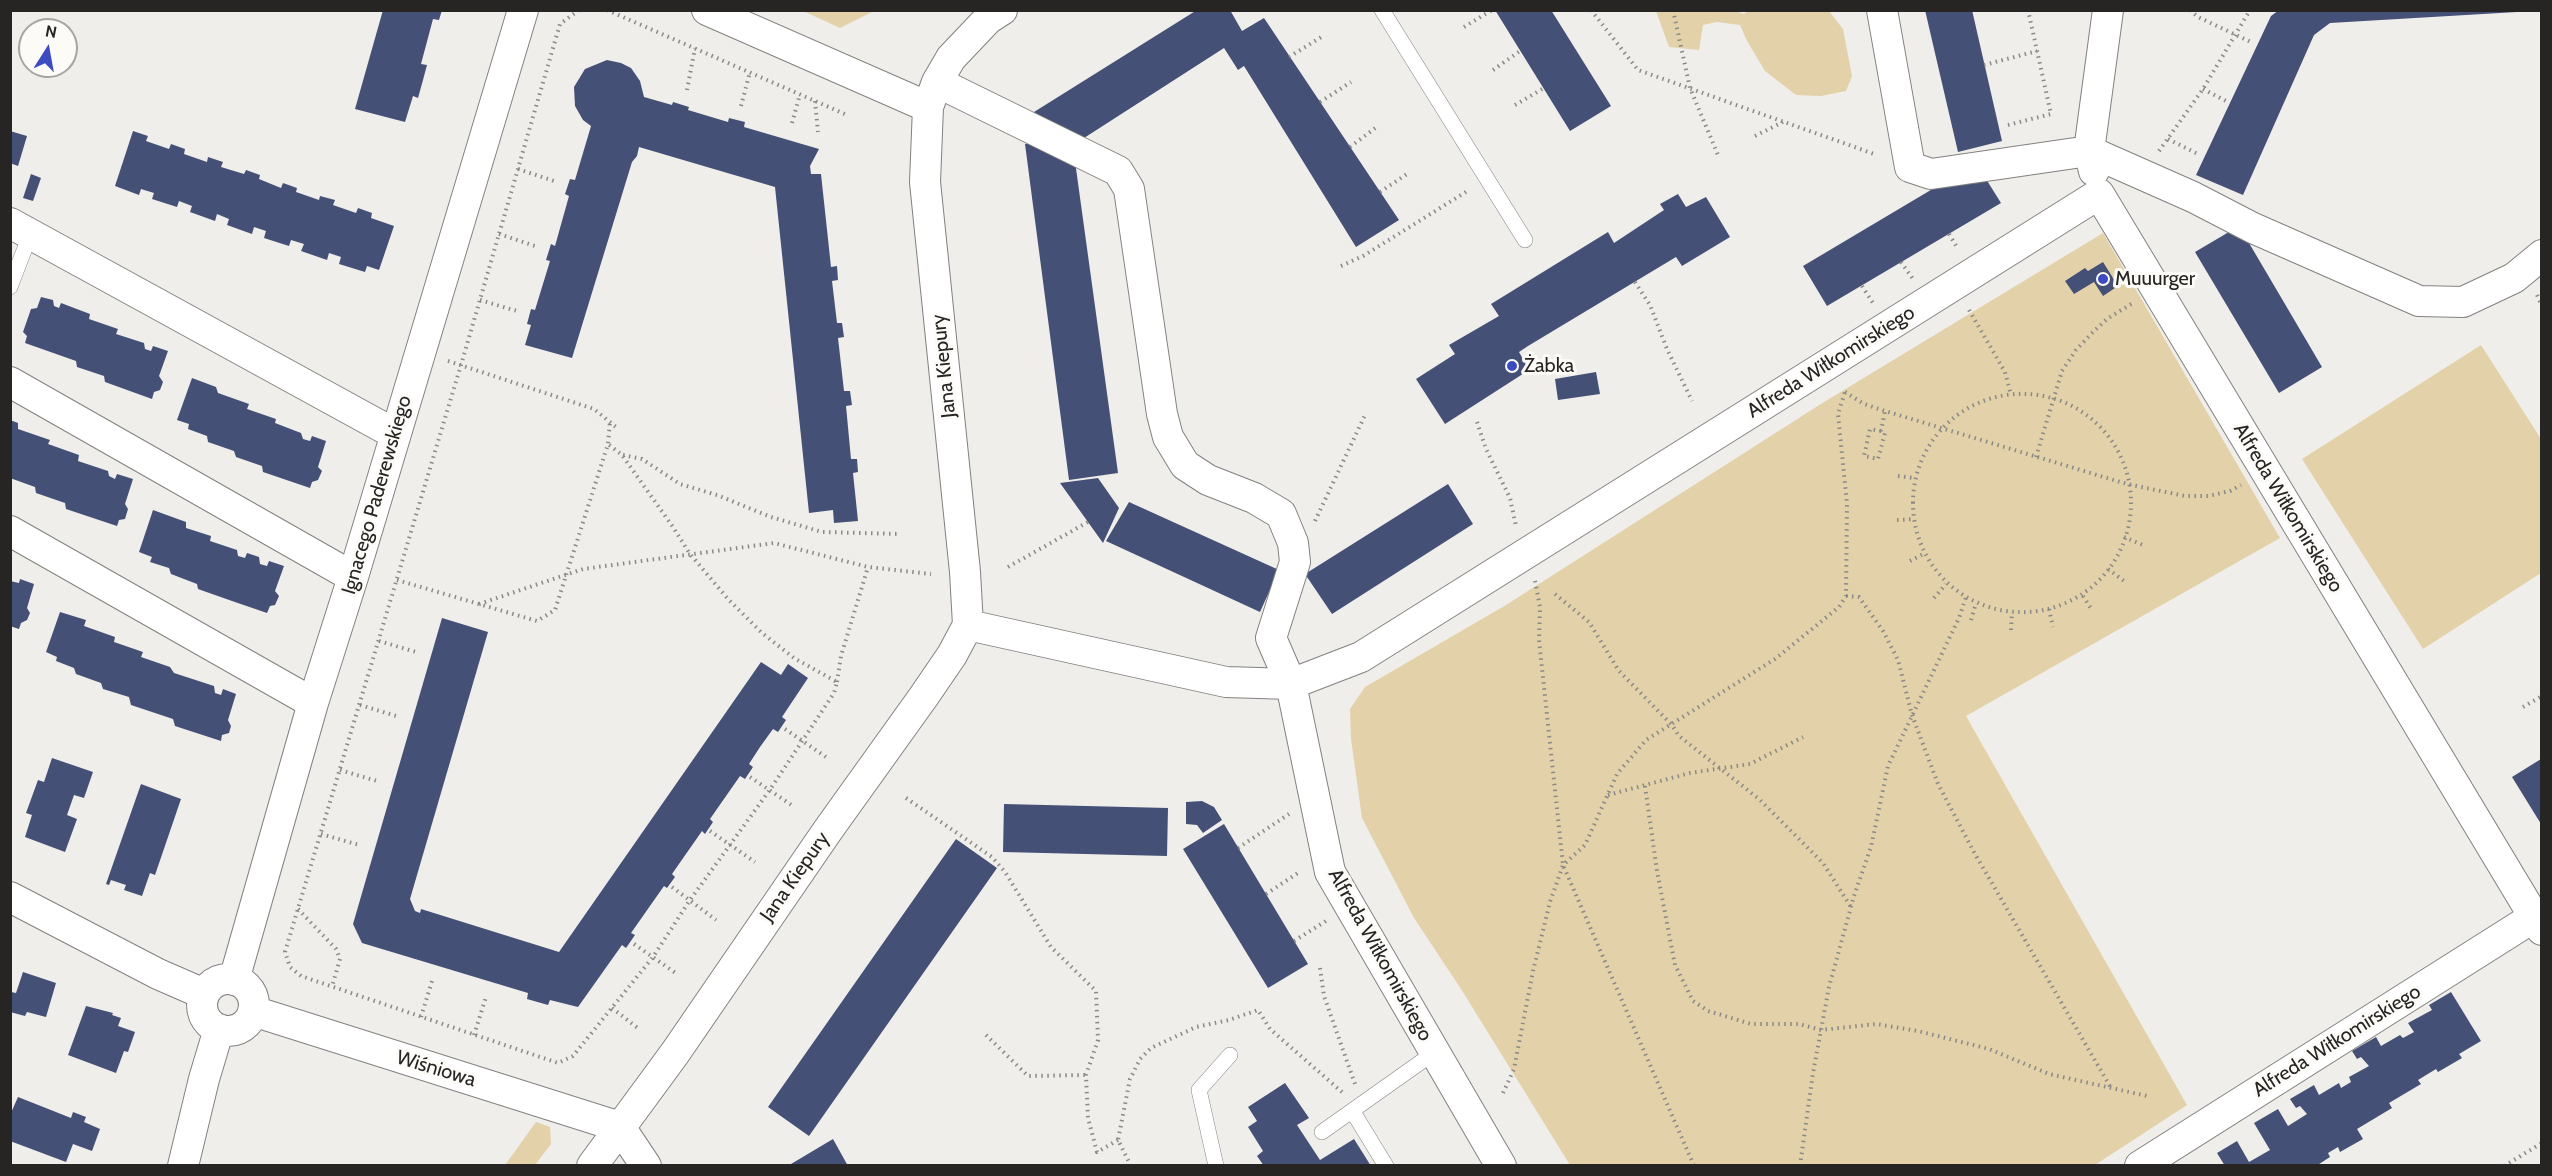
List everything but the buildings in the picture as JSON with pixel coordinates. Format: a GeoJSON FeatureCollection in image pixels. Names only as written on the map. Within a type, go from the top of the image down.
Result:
{"type":"FeatureCollection","features":[{"type":"Feature","properties":{"kind":"street","name":"Ignacego Paderewskiego"},"geometry":{"type":"LineString","coordinates":[[234,980],[313,703],[523,10]]}},
{"type":"Feature","properties":{"kind":"street"},"geometry":{"type":"LineString","coordinates":[[707,10],[932,95],[1118,171],[1129,189],[1162,414],[1168,437],[1185,465],[1208,480],[1254,498],[1281,514],[1293,543],[1295,562],[1271,638],[1291,684],[1226,682],[968,625]]}},
{"type":"Feature","properties":{"kind":"street","name":"Jana Kiepury"},"geometry":{"type":"LineString","coordinates":[[592,1166],[675,1053],[828,830],[952,655],[968,625],[964,561],[925,182],[932,95],[951,58],[988,19],[1002,10]]}},
{"type":"Feature","properties":{"kind":"street"},"geometry":{"type":"LineString","coordinates":[[1882,10],[1910,167],[1931,174],[2089,151],[2193,197],[2253,228],[2419,301],[2463,303],[2514,278],[2541,255]]}},
{"type":"Feature","properties":{"kind":"street"},"geometry":{"type":"LineString","coordinates":[[2099,194],[2089,151],[2108,10]]}},
{"type":"Feature","properties":{"kind":"street","name":"Alfreda Wiłkomirskiego"},"geometry":{"type":"LineString","coordinates":[[1501,1166],[1330,872],[1291,684],[1361,657],[2099,194],[2538,924],[2140,1166]]}},
{"type":"Feature","properties":{"kind":"street"},"geometry":{"type":"LineString","coordinates":[[20,229],[394,434]]}},
{"type":"Feature","properties":{"kind":"street"},"geometry":{"type":"LineString","coordinates":[[10,382],[353,577]]}},
{"type":"Feature","properties":{"kind":"street"},"geometry":{"type":"LineString","coordinates":[[10,531],[313,703]]}},
{"type":"Feature","properties":{"kind":"street"},"geometry":{"type":"LineString","coordinates":[[10,897],[158,974],[204,994]]}},
{"type":"Feature","properties":{"kind":"street"},"geometry":{"type":"LineString","coordinates":[[234,980],[242,983],[252,995],[252,1011],[248,1021],[240,1028],[219,1029],[212,1025],[202,1011],[204,994],[217,981],[234,980]]}},
{"type":"Feature","properties":{"kind":"street","name":"Wiśniowa"},"geometry":{"type":"LineString","coordinates":[[252,1011],[620,1127]]}},
{"type":"Feature","properties":{"kind":"street"},"geometry":{"type":"LineString","coordinates":[[183,1166],[204,1079],[219,1029]]}},
{"type":"Feature","properties":{"kind":"street"},"geometry":{"type":"LineString","coordinates":[[620,1127],[646,1166]]}},
{"type":"Feature","properties":{"kind":"lane"},"geometry":{"type":"LineString","coordinates":[[1382,10],[1526,240]]}},
{"type":"Feature","properties":{"kind":"lane"},"geometry":{"type":"LineString","coordinates":[[10,287],[20,229]]}},
{"type":"Feature","properties":{"kind":"lane"},"geometry":{"type":"LineString","coordinates":[[1322,1132],[1435,1052]]}},
{"type":"Feature","properties":{"kind":"lane"},"geometry":{"type":"LineString","coordinates":[[1216,1166],[1199,1090],[1230,1055]]}},
{"type":"Feature","properties":{"kind":"lane"},"geometry":{"type":"LineString","coordinates":[[1357,1108],[1386,1166]]}},
{"type":"Feature","properties":{"kind":"path"},"geometry":{"type":"LineString","coordinates":[[579,10],[560,24],[398,580],[285,952],[290,967],[301,976],[558,1063],[573,1056],[653,957],[690,900],[769,791],[834,693],[841,656],[868,567]]}},
{"type":"Feature","properties":{"kind":"path"},"geometry":{"type":"LineString","coordinates":[[607,10],[847,115]]}},
{"type":"Feature","properties":{"kind":"path"},"geometry":{"type":"LineString","coordinates":[[1464,27],[1492,10]]}},
{"type":"Feature","properties":{"kind":"path"},"geometry":{"type":"LineString","coordinates":[[1591,10],[1638,70],[1910,167]]}},
{"type":"Feature","properties":{"kind":"path"},"geometry":{"type":"LineString","coordinates":[[1673,10],[1690,88],[1718,155]]}},
{"type":"Feature","properties":{"kind":"path"},"geometry":{"type":"LineString","coordinates":[[2008,125],[2051,114],[2028,10]]}},
{"type":"Feature","properties":{"kind":"path"},"geometry":{"type":"LineString","coordinates":[[2190,10],[2198,17],[2253,43]]}},
{"type":"Feature","properties":{"kind":"path"},"geometry":{"type":"LineString","coordinates":[[2141,174],[2203,89],[2250,10]]}},
{"type":"Feature","properties":{"kind":"path"},"geometry":{"type":"LineString","coordinates":[[1289,57],[1323,36]]}},
{"type":"Feature","properties":{"kind":"path"},"geometry":{"type":"LineString","coordinates":[[687,90],[695,48]]}},
{"type":"Feature","properties":{"kind":"path"},"geometry":{"type":"LineString","coordinates":[[1493,70],[1520,51]]}},
{"type":"Feature","properties":{"kind":"path"},"geometry":{"type":"LineString","coordinates":[[1984,65],[2037,51]]}},
{"type":"Feature","properties":{"kind":"path"},"geometry":{"type":"LineString","coordinates":[[741,106],[750,72]]}},
{"type":"Feature","properties":{"kind":"path"},"geometry":{"type":"LineString","coordinates":[[1320,102],[1351,82]]}},
{"type":"Feature","properties":{"kind":"path"},"geometry":{"type":"LineString","coordinates":[[1515,105],[1544,88]]}},
{"type":"Feature","properties":{"kind":"path"},"geometry":{"type":"LineString","coordinates":[[2203,89],[2226,101]]}},
{"type":"Feature","properties":{"kind":"path"},"geometry":{"type":"LineString","coordinates":[[792,123],[800,94]]}},
{"type":"Feature","properties":{"kind":"path"},"geometry":{"type":"LineString","coordinates":[[815,101],[818,132]]}},
{"type":"Feature","properties":{"kind":"path"},"geometry":{"type":"LineString","coordinates":[[1755,136],[1784,122]]}},
{"type":"Feature","properties":{"kind":"path"},"geometry":{"type":"LineString","coordinates":[[1350,147],[1378,126]]}},
{"type":"Feature","properties":{"kind":"path"},"geometry":{"type":"LineString","coordinates":[[2168,139],[2200,155]]}},
{"type":"Feature","properties":{"kind":"path"},"geometry":{"type":"LineString","coordinates":[[518,169],[556,182]]}},
{"type":"Feature","properties":{"kind":"path"},"geometry":{"type":"LineString","coordinates":[[1380,192],[1407,174]]}},
{"type":"Feature","properties":{"kind":"path"},"geometry":{"type":"LineString","coordinates":[[1341,266],[1363,256],[1472,188]]}},
{"type":"Feature","properties":{"kind":"path"},"geometry":{"type":"LineString","coordinates":[[499,234],[535,246]]}},
{"type":"Feature","properties":{"kind":"path"},"geometry":{"type":"LineString","coordinates":[[1635,282],[1650,305],[1692,401]]}},
{"type":"Feature","properties":{"kind":"path"},"geometry":{"type":"LineString","coordinates":[[2036,457],[2062,372],[2076,350],[2108,319],[2156,287]]}},
{"type":"Feature","properties":{"kind":"path"},"geometry":{"type":"LineString","coordinates":[[480,300],[517,311]]}},
{"type":"Feature","properties":{"kind":"path"},"geometry":{"type":"LineString","coordinates":[[1964,301],[2005,372],[2011,395]]}},
{"type":"Feature","properties":{"kind":"path"},"geometry":{"type":"LineString","coordinates":[[419,352],[594,409],[616,427]]}},
{"type":"Feature","properties":{"kind":"path"},"geometry":{"type":"LineString","coordinates":[[1824,366],[1839,388],[1864,404],[2128,484],[2185,496],[2208,496],[2230,491],[2266,472]]}},
{"type":"Feature","properties":{"kind":"path"},"geometry":{"type":"LineString","coordinates":[[1503,1093],[1514,1069],[1533,971],[1550,902],[1563,865],[1585,845],[1617,774],[1646,740],[1774,659],[1839,607],[1846,596],[1847,504],[1838,414],[1845,392]]}},
{"type":"Feature","properties":{"kind":"path"},"geometry":{"type":"LineString","coordinates":[[2024,393],[2054,395],[2081,411],[2107,434],[2125,465],[2132,499],[2124,537],[2116,559],[2083,596],[2049,609],[2013,612],[1976,603],[1946,584],[1925,553],[1915,519],[1914,478],[1936,437],[1952,420],[1974,405],[2011,395],[2024,393]]}},
{"type":"Feature","properties":{"kind":"path"},"geometry":{"type":"LineString","coordinates":[[1881,431],[1885,411]]}},
{"type":"Feature","properties":{"kind":"path"},"geometry":{"type":"LineString","coordinates":[[1295,562],[1366,413]]}},
{"type":"Feature","properties":{"kind":"path"},"geometry":{"type":"LineString","coordinates":[[398,580],[537,621],[555,610],[564,575],[608,444],[610,422]]}},
{"type":"Feature","properties":{"kind":"path"},"geometry":{"type":"LineString","coordinates":[[1477,422],[1486,449],[1510,498],[1523,555],[1534,578],[1540,607],[1539,640],[1563,865],[1694,1166]]}},
{"type":"Feature","properties":{"kind":"path"},"geometry":{"type":"LineString","coordinates":[[1870,429],[1881,431],[1885,433],[1878,459],[1864,456],[1870,429]]}},
{"type":"Feature","properties":{"kind":"path"},"geometry":{"type":"LineString","coordinates":[[608,444],[622,455],[674,527],[690,554],[728,599],[762,633],[794,658],[837,682]]}},
{"type":"Feature","properties":{"kind":"path"},"geometry":{"type":"LineString","coordinates":[[622,455],[642,459],[680,483],[771,517],[822,532],[900,534]]}},
{"type":"Feature","properties":{"kind":"path"},"geometry":{"type":"LineString","coordinates":[[1898,476],[1914,478]]}},
{"type":"Feature","properties":{"kind":"path"},"geometry":{"type":"LineString","coordinates":[[1897,520],[1915,519]]}},
{"type":"Feature","properties":{"kind":"path"},"geometry":{"type":"LineString","coordinates":[[1008,567],[1088,522]]}},
{"type":"Feature","properties":{"kind":"path"},"geometry":{"type":"LineString","coordinates":[[2124,537],[2143,545]]}},
{"type":"Feature","properties":{"kind":"path"},"geometry":{"type":"LineString","coordinates":[[479,604],[583,569],[774,543],[868,567],[931,574]]}},
{"type":"Feature","properties":{"kind":"path"},"geometry":{"type":"LineString","coordinates":[[1910,561],[1925,553]]}},
{"type":"Feature","properties":{"kind":"path"},"geometry":{"type":"LineString","coordinates":[[2108,569],[2124,581]]}},
{"type":"Feature","properties":{"kind":"path"},"geometry":{"type":"LineString","coordinates":[[1934,598],[1946,584]]}},
{"type":"Feature","properties":{"kind":"path"},"geometry":{"type":"LineString","coordinates":[[1555,594],[1589,622],[1619,670],[1672,725],[1678,736],[1759,799],[1823,864],[1851,907]]}},
{"type":"Feature","properties":{"kind":"path"},"geometry":{"type":"LineString","coordinates":[[1846,596],[1859,597],[1883,631],[1898,660],[1912,715],[1938,784],[1975,854],[2112,1089]]}},
{"type":"Feature","properties":{"kind":"path"},"geometry":{"type":"LineString","coordinates":[[2083,596],[2092,610]]}},
{"type":"Feature","properties":{"kind":"path"},"geometry":{"type":"LineString","coordinates":[[1800,1166],[1829,987],[1851,907],[1871,847],[1888,766],[1959,618],[1966,597]]}},
{"type":"Feature","properties":{"kind":"path"},"geometry":{"type":"LineString","coordinates":[[1971,620],[1976,603]]}},
{"type":"Feature","properties":{"kind":"path"},"geometry":{"type":"LineString","coordinates":[[2049,609],[2053,627]]}},
{"type":"Feature","properties":{"kind":"path"},"geometry":{"type":"LineString","coordinates":[[2011,630],[2013,612]]}},
{"type":"Feature","properties":{"kind":"path"},"geometry":{"type":"LineString","coordinates":[[379,641],[416,652]]}},
{"type":"Feature","properties":{"kind":"path"},"geometry":{"type":"LineString","coordinates":[[2523,707],[2541,696]]}},
{"type":"Feature","properties":{"kind":"path"},"geometry":{"type":"LineString","coordinates":[[360,705],[396,716]]}},
{"type":"Feature","properties":{"kind":"path"},"geometry":{"type":"LineString","coordinates":[[785,729],[829,759]]}},
{"type":"Feature","properties":{"kind":"path"},"geometry":{"type":"LineString","coordinates":[[1607,796],[1690,773],[1750,764],[1803,737]]}},
{"type":"Feature","properties":{"kind":"path"},"geometry":{"type":"LineString","coordinates":[[340,770],[377,781]]}},
{"type":"Feature","properties":{"kind":"path"},"geometry":{"type":"LineString","coordinates":[[750,777],[793,806]]}},
{"type":"Feature","properties":{"kind":"path"},"geometry":{"type":"LineString","coordinates":[[1645,786],[1657,871],[1675,965],[1693,1001],[1708,1011],[1751,1024],[1799,1024],[1821,1030],[1876,1024],[1918,1031],[1989,1049],[2049,1074],[2147,1096]]}},
{"type":"Feature","properties":{"kind":"path"},"geometry":{"type":"LineString","coordinates":[[1238,848],[1314,796]]}},
{"type":"Feature","properties":{"kind":"path"},"geometry":{"type":"LineString","coordinates":[[906,798],[992,857],[1005,872],[1051,947],[1096,991],[1098,1040],[1086,1075],[1088,1118],[1097,1152],[1118,1140],[1131,1166]]}},
{"type":"Feature","properties":{"kind":"path"},"geometry":{"type":"LineString","coordinates":[[710,831],[755,862]]}},
{"type":"Feature","properties":{"kind":"path"},"geometry":{"type":"LineString","coordinates":[[321,834],[358,845]]}},
{"type":"Feature","properties":{"kind":"path"},"geometry":{"type":"LineString","coordinates":[[1266,894],[1326,853]]}},
{"type":"Feature","properties":{"kind":"path"},"geometry":{"type":"LineString","coordinates":[[672,887],[716,920]]}},
{"type":"Feature","properties":{"kind":"path"},"geometry":{"type":"LineString","coordinates":[[1294,941],[1350,906]]}},
{"type":"Feature","properties":{"kind":"path"},"geometry":{"type":"LineString","coordinates":[[298,909],[336,949],[340,959],[332,987]]}},
{"type":"Feature","properties":{"kind":"path"},"geometry":{"type":"LineString","coordinates":[[634,944],[677,974]]}},
{"type":"Feature","properties":{"kind":"path"},"geometry":{"type":"LineString","coordinates":[[1320,968],[1324,996],[1357,1108]]}},
{"type":"Feature","properties":{"kind":"path"},"geometry":{"type":"LineString","coordinates":[[421,1017],[432,981]]}},
{"type":"Feature","properties":{"kind":"path"},"geometry":{"type":"LineString","coordinates":[[474,1035],[486,997]]}},
{"type":"Feature","properties":{"kind":"path"},"geometry":{"type":"LineString","coordinates":[[612,1008],[639,1029]]}},
{"type":"Feature","properties":{"kind":"path"},"geometry":{"type":"LineString","coordinates":[[986,1035],[1028,1076],[1086,1075]]}},
{"type":"Feature","properties":{"kind":"path"},"geometry":{"type":"LineString","coordinates":[[2504,1166],[2541,1143]]}},
{"type":"Feature","properties":{"kind":"shaded area"},"geometry":{"type":"Polygon","coordinates":[[[1732,10],[1744,14],[1749,10],[1829,11],[1843,29],[1852,76],[1846,91],[1821,96],[1796,95],[1765,71],[1740,25],[1717,22],[1703,25],[1699,50],[1669,47],[1656,11],[1732,10]]]}},
{"type":"Feature","properties":{"kind":"shaded area"},"geometry":{"type":"Polygon","coordinates":[[[803,11],[874,11],[840,28],[803,11]]]}},
{"type":"Feature","properties":{"kind":"shaded area"},"geometry":{"type":"Polygon","coordinates":[[[2103,233],[2280,538],[1966,716],[2187,1105],[2095,1165],[1570,1165],[1461,989],[1414,918],[1362,818],[1351,739],[1350,709],[1365,687],[1506,605],[1824,402],[2103,233]]]}},
{"type":"Feature","properties":{"kind":"shaded area"},"geometry":{"type":"Polygon","coordinates":[[[2481,345],[2541,439],[2541,573],[2423,649],[2302,459],[2481,345]]]}},
{"type":"Feature","properties":{"kind":"shaded area"},"geometry":{"type":"Polygon","coordinates":[[[536,1122],[550,1127],[551,1144],[535,1165],[505,1165],[536,1122]]]}},
{"type":"Feature","properties":{"kind":"place","name":"Muuurger"},"geometry":{"type":"Point","coordinates":[2103,279]}},
{"type":"Feature","properties":{"kind":"place","name":"Żabka"},"geometry":{"type":"Point","coordinates":[1512,366]}}]}
